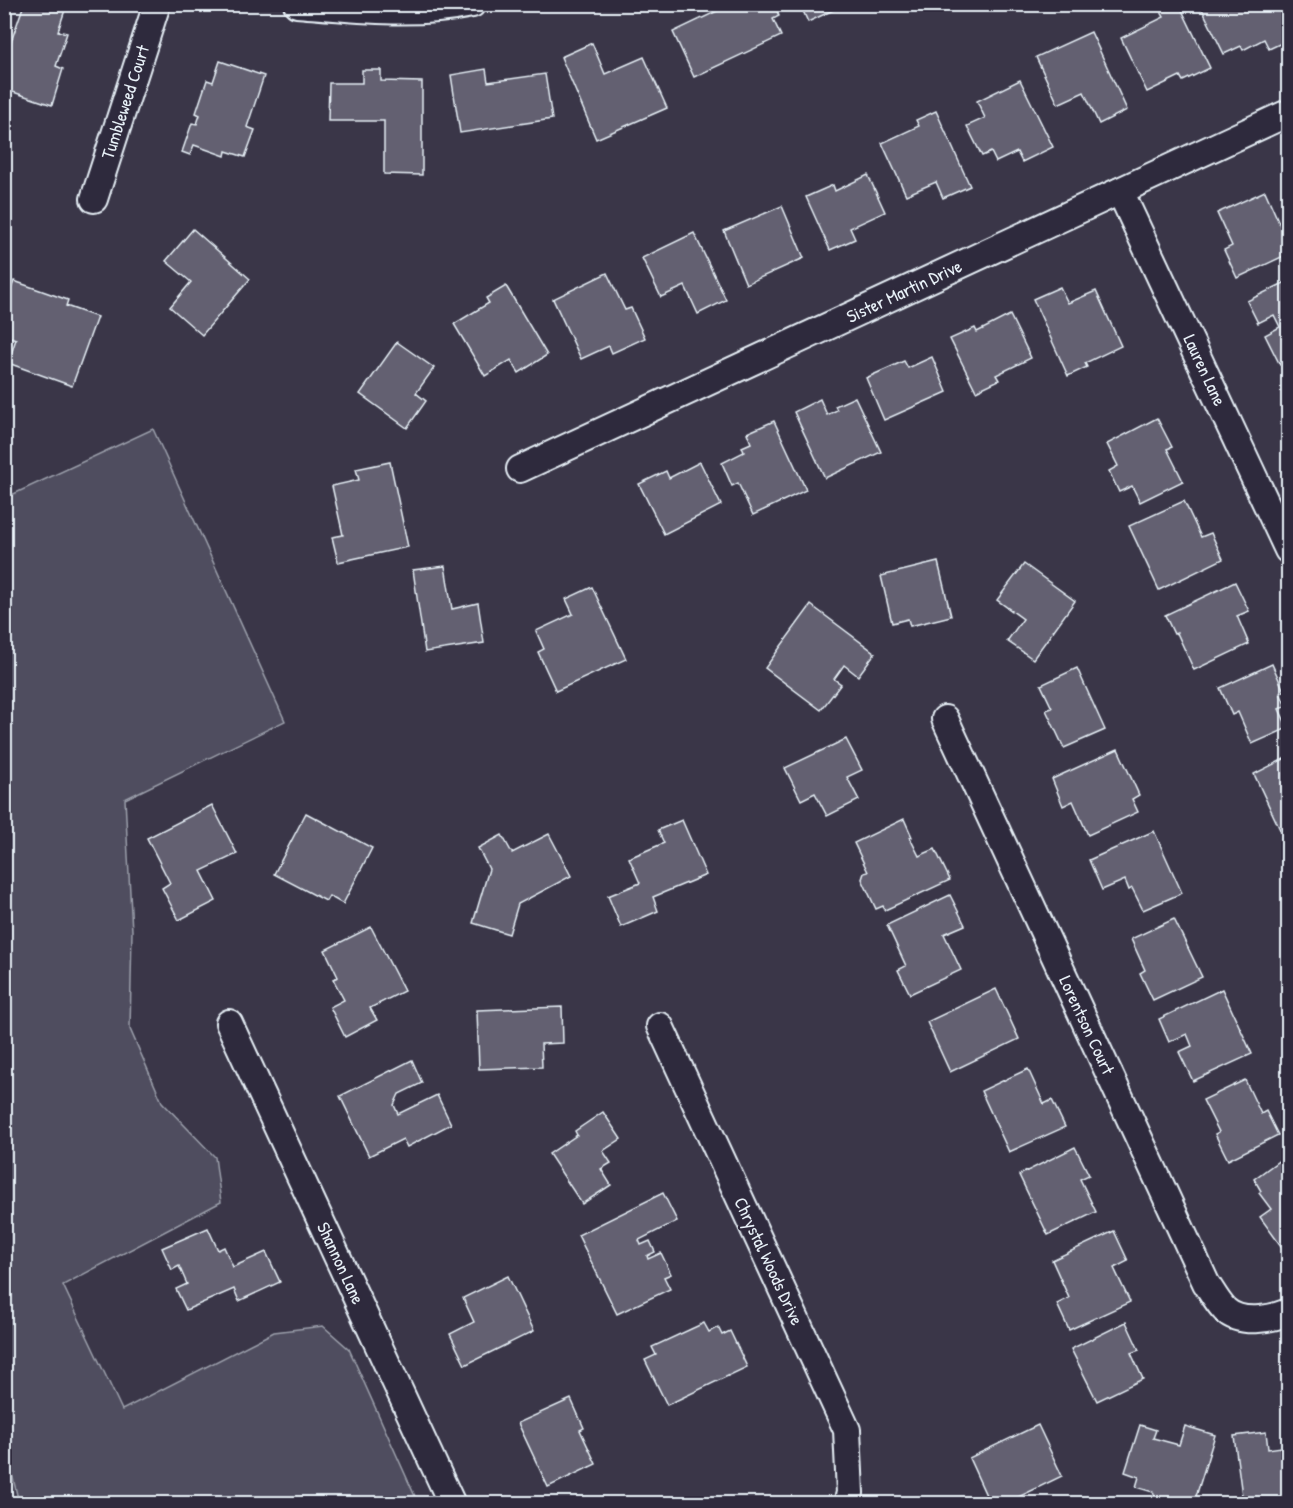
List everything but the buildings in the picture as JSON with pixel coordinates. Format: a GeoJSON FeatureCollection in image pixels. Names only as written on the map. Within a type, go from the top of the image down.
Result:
{"type":"FeatureCollection","features":[{"type":"Feature","properties":{"kind":"street","name":"Tumbleweed Court"},"geometry":{"type":"LineString","coordinates":[[94,199],[157,4]]}},
{"type":"Feature","properties":{"kind":"street"},"geometry":{"type":"LineString","coordinates":[[297,4],[390,12],[472,4]]}},
{"type":"Feature","properties":{"kind":"street","name":"Sister Martin Drive"},"geometry":{"type":"LineString","coordinates":[[520,469],[1288,113]]}},
{"type":"Feature","properties":{"kind":"street","name":"Lauren Lane"},"geometry":{"type":"LineString","coordinates":[[1120,190],[1288,550]]}},
{"type":"Feature","properties":{"kind":"street","name":"Lorentson Court"},"geometry":{"type":"LineString","coordinates":[[945,719],[1206,1283],[1226,1311],[1243,1318],[1274,1318],[1288,1312]]}},
{"type":"Feature","properties":{"kind":"street","name":"Shannon Lane"},"geometry":{"type":"LineString","coordinates":[[229,1023],[452,1503]]}},
{"type":"Feature","properties":{"kind":"street","name":"Chrystal Woods Drive"},"geometry":{"type":"LineString","coordinates":[[660,1026],[847,1430],[850,1493],[847,1503]]}},
{"type":"Feature","properties":{"kind":"shaded area"},"geometry":{"type":"Polygon","coordinates":[[[153,429],[285,721],[125,799],[132,931],[130,1029],[162,1102],[215,1157],[221,1202],[63,1285],[122,1410],[274,1332],[323,1326],[349,1349],[418,1503],[19,1503],[4,1441],[5,498],[153,429]]]}}]}
